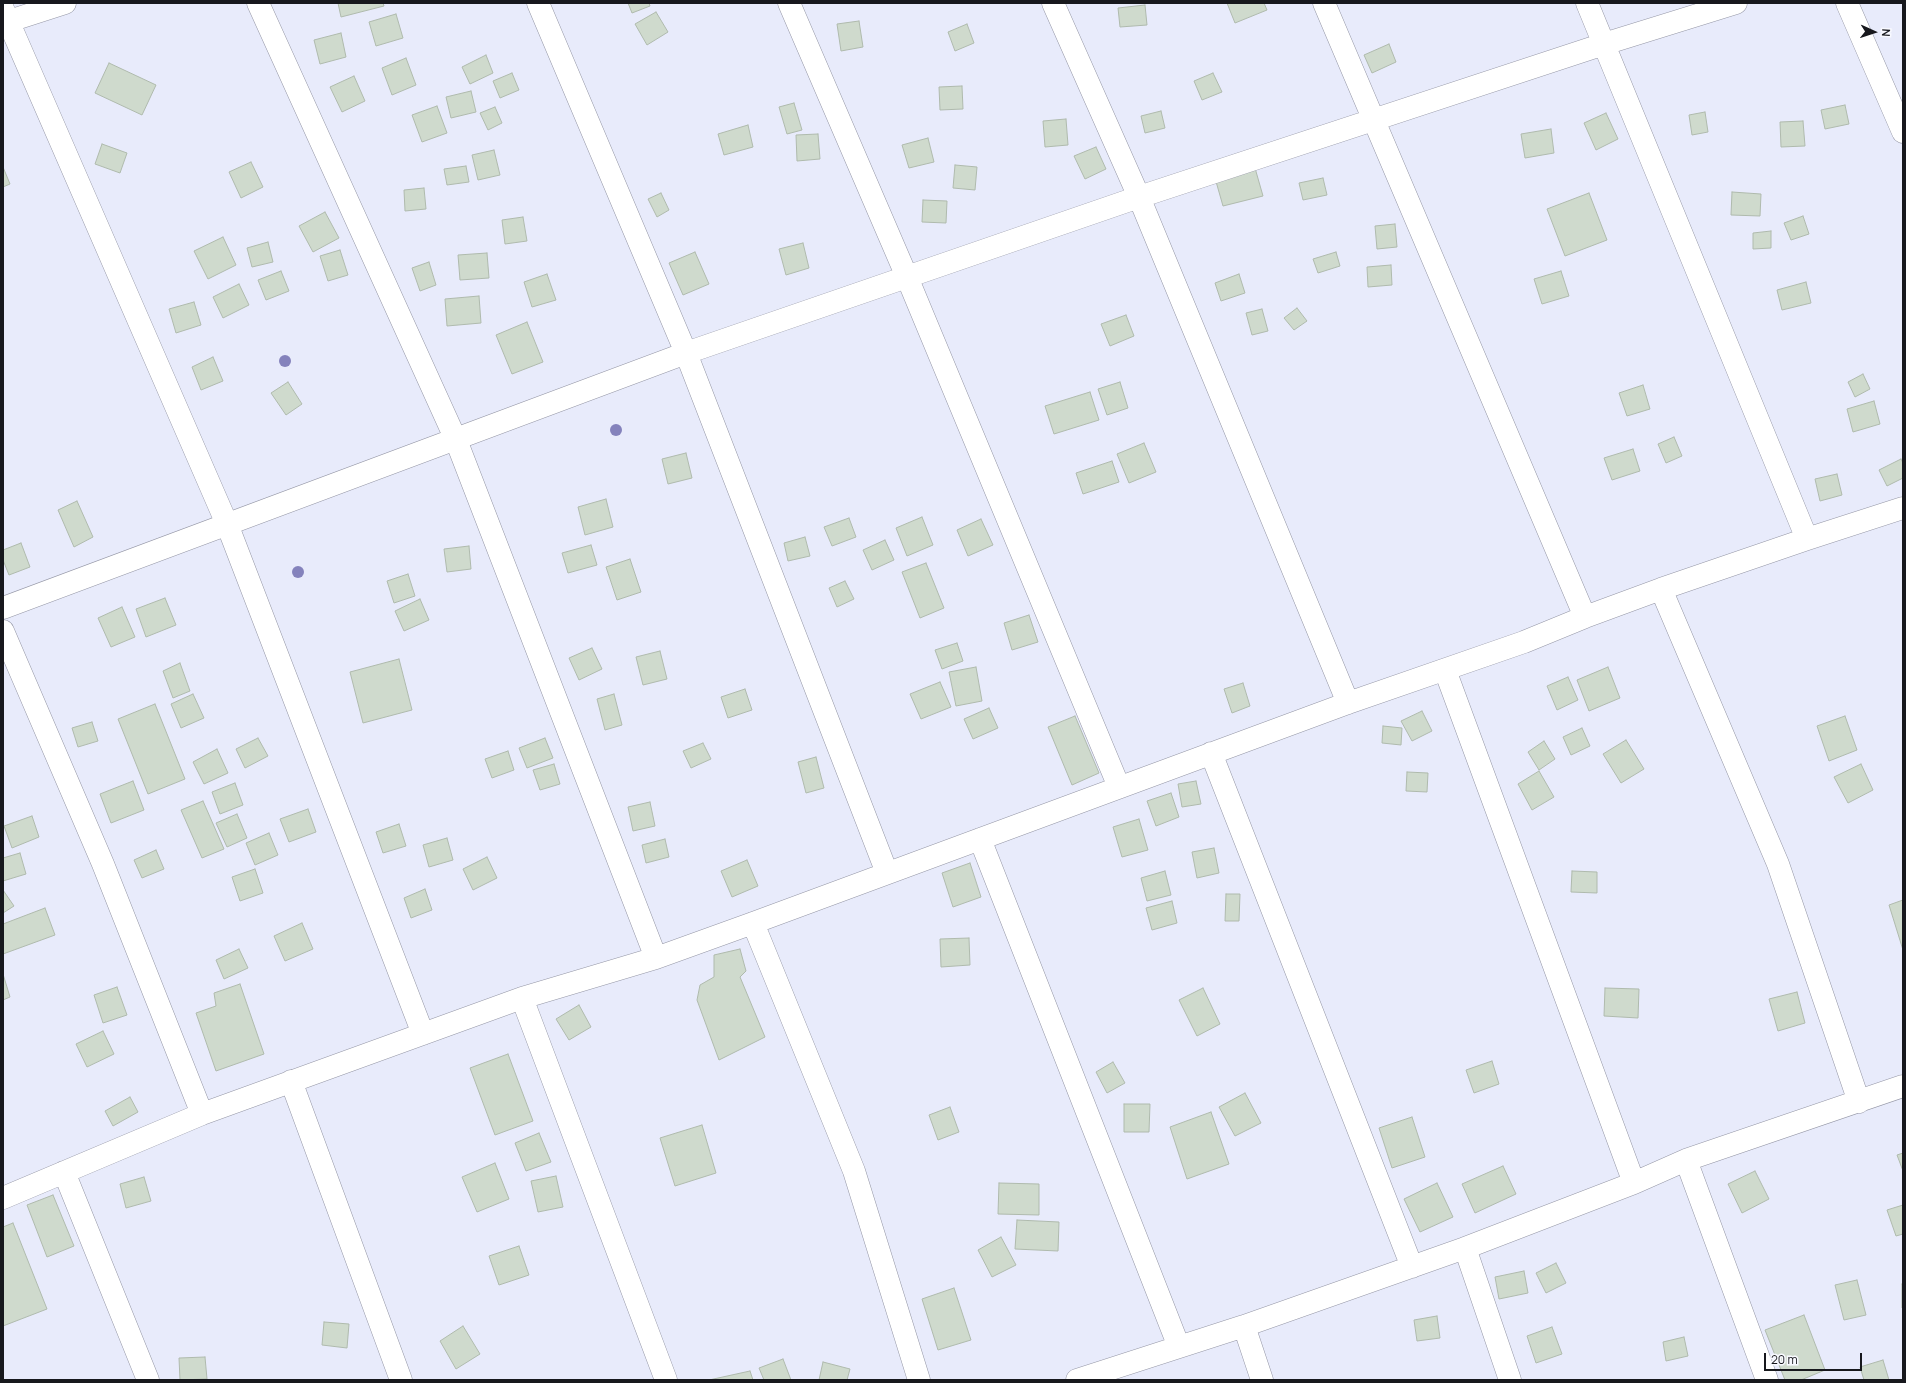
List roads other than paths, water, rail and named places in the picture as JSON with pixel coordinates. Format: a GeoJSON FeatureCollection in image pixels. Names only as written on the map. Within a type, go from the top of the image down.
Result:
{"type":"FeatureCollection","features":[{"type":"Feature","properties":{"kind":"street"},"geometry":{"type":"LineString","coordinates":[[65,3],[5,17],[227,524],[423,1034]]}},
{"type":"Feature","properties":{"kind":"street"},"geometry":{"type":"LineString","coordinates":[[258,3],[456,440],[656,958]]}},
{"type":"Feature","properties":{"kind":"street"},"geometry":{"type":"LineString","coordinates":[[538,3],[686,353],[887,873]]}},
{"type":"Feature","properties":{"kind":"street"},"geometry":{"type":"LineString","coordinates":[[789,3],[907,277],[1119,786]]}},
{"type":"Feature","properties":{"kind":"street"},"geometry":{"type":"LineString","coordinates":[[1053,3],[1139,197],[1348,703]]}},
{"type":"Feature","properties":{"kind":"street"},"geometry":{"type":"LineString","coordinates":[[1324,3],[1585,617]]}},
{"type":"Feature","properties":{"kind":"street"},"geometry":{"type":"LineString","coordinates":[[1587,3],[1807,539]]}},
{"type":"Feature","properties":{"kind":"street"},"geometry":{"type":"LineString","coordinates":[[3,608],[686,353],[1139,197],[1604,44],[1736,3]]}},
{"type":"Feature","properties":{"kind":"street"},"geometry":{"type":"LineString","coordinates":[[1847,3],[1903,132]]}},
{"type":"Feature","properties":{"kind":"street"},"geometry":{"type":"LineString","coordinates":[[3,1198],[202,1114],[522,998],[656,958],[980,839],[1119,786],[1348,703],[1524,642],[1585,617],[1661,589],[1903,508]]}},
{"type":"Feature","properties":{"kind":"street"},"geometry":{"type":"LineString","coordinates":[[1661,589],[1778,864],[1858,1102]]}},
{"type":"Feature","properties":{"kind":"street"},"geometry":{"type":"LineString","coordinates":[[3,631],[103,864],[202,1114]]}},
{"type":"Feature","properties":{"kind":"street"},"geometry":{"type":"LineString","coordinates":[[1444,670],[1634,1183]]}},
{"type":"Feature","properties":{"kind":"street"},"geometry":{"type":"LineString","coordinates":[[1211,753],[1412,1266]]}},
{"type":"Feature","properties":{"kind":"street"},"geometry":{"type":"LineString","coordinates":[[980,839],[1179,1347]]}},
{"type":"Feature","properties":{"kind":"street"},"geometry":{"type":"LineString","coordinates":[[753,923],[854,1172],[919,1380]]}},
{"type":"Feature","properties":{"kind":"street"},"geometry":{"type":"LineString","coordinates":[[522,998],[666,1380]]}},
{"type":"Feature","properties":{"kind":"street"},"geometry":{"type":"LineString","coordinates":[[291,1082],[401,1380]]}},
{"type":"Feature","properties":{"kind":"street"},"geometry":{"type":"LineString","coordinates":[[1077,1380],[1244,1326],[1464,1248],[1634,1183],[1686,1160],[1903,1086]]}},
{"type":"Feature","properties":{"kind":"street"},"geometry":{"type":"LineString","coordinates":[[1686,1160],[1767,1380]]}},
{"type":"Feature","properties":{"kind":"street"},"geometry":{"type":"LineString","coordinates":[[64,1172],[148,1380]]}},
{"type":"Feature","properties":{"kind":"street"},"geometry":{"type":"LineString","coordinates":[[1464,1248],[1510,1380]]}},
{"type":"Feature","properties":{"kind":"street"},"geometry":{"type":"LineString","coordinates":[[1244,1326],[1262,1380]]}}]}
